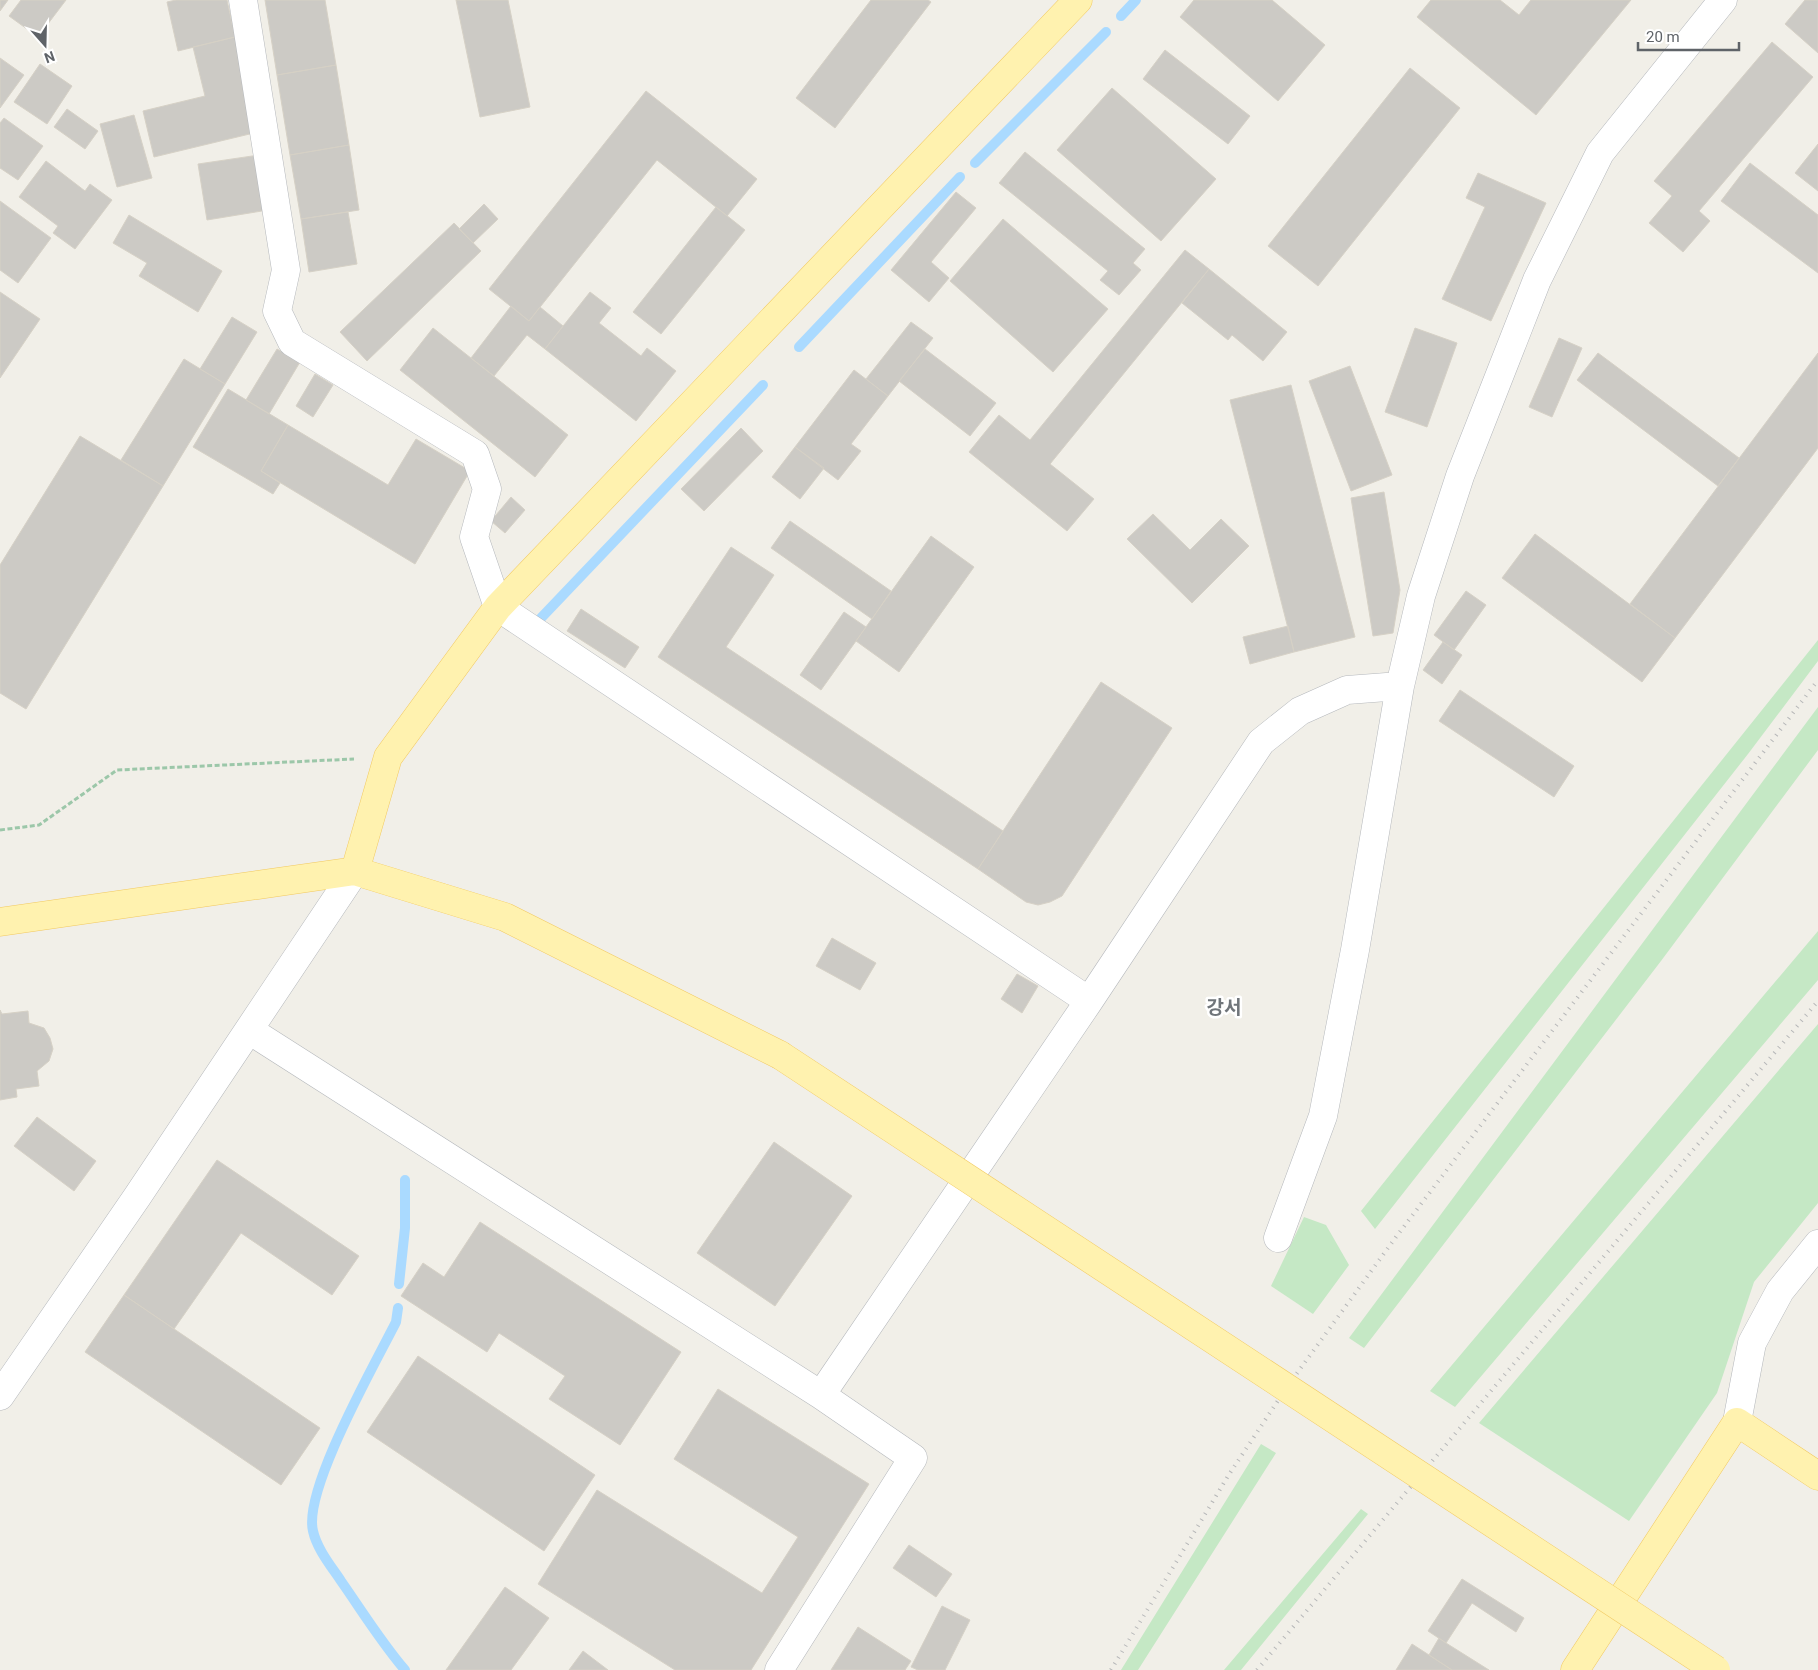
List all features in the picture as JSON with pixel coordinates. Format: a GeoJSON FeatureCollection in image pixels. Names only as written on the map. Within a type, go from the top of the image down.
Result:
{"type":"FeatureCollection","features":[{"type":"Feature","properties":{"kind":"main road"},"geometry":{"type":"LineString","coordinates":[[355,871],[388,757],[498,607],[1078,0]]}},
{"type":"Feature","properties":{"kind":"main road"},"geometry":{"type":"LineString","coordinates":[[0,922],[355,871],[505,917],[780,1055],[1716,1670]]}},
{"type":"Feature","properties":{"kind":"main road"},"geometry":{"type":"LineString","coordinates":[[1576,1670],[1737,1422],[1818,1476]]}},
{"type":"Feature","properties":{"kind":"street"},"geometry":{"type":"LineString","coordinates":[[243,0],[286,270],[277,311],[292,342],[475,454],[488,489],[474,537],[498,607],[1090,1001]]}},
{"type":"Feature","properties":{"kind":"street"},"geometry":{"type":"LineString","coordinates":[[1278,1238],[1323,1116],[1356,950],[1400,686],[1421,596],[1457,486],[1537,280],[1600,153],[1723,0]]}},
{"type":"Feature","properties":{"kind":"street"},"geometry":{"type":"LineString","coordinates":[[820,1395],[1090,1001],[1261,742],[1300,711],[1348,690],[1400,686]]}},
{"type":"Feature","properties":{"kind":"street"},"geometry":{"type":"LineString","coordinates":[[0,1396],[355,871]]}},
{"type":"Feature","properties":{"kind":"street"},"geometry":{"type":"LineString","coordinates":[[249,1030],[820,1395],[913,1458],[780,1670]]}},
{"type":"Feature","properties":{"kind":"street"},"geometry":{"type":"LineString","coordinates":[[1737,1422],[1752,1344],[1780,1291],[1818,1244]]}},
{"type":"Feature","properties":{"kind":"path"},"geometry":{"type":"LineString","coordinates":[[0,830],[39,825],[117,770],[388,757]]}},
{"type":"Feature","properties":{"kind":"green space"},"geometry":{"type":"Polygon","coordinates":[[[1818,640],[1818,661],[1748,754],[1375,1229],[1361,1211],[1818,640]]]}},
{"type":"Feature","properties":{"kind":"green space"},"geometry":{"type":"Polygon","coordinates":[[[1818,707],[1818,750],[1661,961],[1364,1348],[1349,1338],[1818,707]]]}},
{"type":"Feature","properties":{"kind":"green space"},"geometry":{"type":"Polygon","coordinates":[[[1818,931],[1818,980],[1455,1407],[1430,1391],[1818,931]]]}},
{"type":"Feature","properties":{"kind":"green space"},"geometry":{"type":"Polygon","coordinates":[[[1818,1024],[1818,1203],[1754,1282],[1717,1393],[1629,1521],[1479,1423],[1818,1024]]]}},
{"type":"Feature","properties":{"kind":"green space"},"geometry":{"type":"Polygon","coordinates":[[[1304,1217],[1326,1225],[1349,1265],[1313,1314],[1271,1286],[1304,1217]]]}},
{"type":"Feature","properties":{"kind":"green space"},"geometry":{"type":"Polygon","coordinates":[[[1261,1444],[1276,1453],[1138,1670],[1121,1670],[1261,1444]]]}},
{"type":"Feature","properties":{"kind":"green space"},"geometry":{"type":"Polygon","coordinates":[[[1361,1509],[1368,1514],[1241,1670],[1224,1670],[1361,1509]]]}},
{"type":"Feature","properties":{"kind":"building"},"geometry":{"type":"Polygon","coordinates":[[[0,0],[8,0],[0,11],[0,0]]]}},
{"type":"Feature","properties":{"kind":"building"},"geometry":{"type":"Polygon","coordinates":[[[21,0],[66,0],[38,37],[9,16],[21,0]]]}},
{"type":"Feature","properties":{"kind":"building"},"geometry":{"type":"Polygon","coordinates":[[[176,0],[227,0],[235,37],[178,51],[167,2],[176,0]]]}},
{"type":"Feature","properties":{"kind":"building"},"geometry":{"type":"Polygon","coordinates":[[[265,0],[325,0],[336,65],[277,75],[265,0]]]}},
{"type":"Feature","properties":{"kind":"building"},"geometry":{"type":"Polygon","coordinates":[[[456,0],[508,0],[530,107],[480,117],[456,0]]]}},
{"type":"Feature","properties":{"kind":"building"},"geometry":{"type":"Polygon","coordinates":[[[871,0],[928,0],[931,2],[835,128],[796,98],[871,0]]]}},
{"type":"Feature","properties":{"kind":"building"},"geometry":{"type":"Polygon","coordinates":[[[1194,0],[1272,0],[1325,45],[1278,101],[1180,17],[1194,0]]]}},
{"type":"Feature","properties":{"kind":"building"},"geometry":{"type":"Polygon","coordinates":[[[1431,0],[1500,0],[1519,15],[1531,0],[1631,0],[1536,115],[1417,17],[1431,0]]]}},
{"type":"Feature","properties":{"kind":"building"},"geometry":{"type":"Polygon","coordinates":[[[1805,0],[1818,0],[1818,53],[1785,24],[1805,0]]]}},
{"type":"Feature","properties":{"kind":"building"},"geometry":{"type":"Polygon","coordinates":[[[235,37],[258,132],[154,157],[143,111],[205,96],[193,47],[235,37]]]}},
{"type":"Feature","properties":{"kind":"building"},"geometry":{"type":"Polygon","coordinates":[[[1772,42],[1813,77],[1699,211],[1710,221],[1683,252],[1649,223],[1672,196],[1654,181],[1772,42]]]}},
{"type":"Feature","properties":{"kind":"building"},"geometry":{"type":"Polygon","coordinates":[[[1165,50],[1250,116],[1228,144],[1143,79],[1165,50]]]}},
{"type":"Feature","properties":{"kind":"building"},"geometry":{"type":"Polygon","coordinates":[[[0,58],[24,75],[0,108],[0,58]]]}},
{"type":"Feature","properties":{"kind":"building"},"geometry":{"type":"Polygon","coordinates":[[[40,64],[72,86],[47,124],[14,102],[40,64]]]}},
{"type":"Feature","properties":{"kind":"building"},"geometry":{"type":"Polygon","coordinates":[[[336,65],[349,145],[290,155],[277,75],[336,65]]]}},
{"type":"Feature","properties":{"kind":"building"},"geometry":{"type":"Polygon","coordinates":[[[1410,68],[1460,108],[1318,286],[1268,246],[1410,68]]]}},
{"type":"Feature","properties":{"kind":"building"},"geometry":{"type":"Polygon","coordinates":[[[1112,88],[1216,179],[1161,241],[1057,150],[1112,88]]]}},
{"type":"Feature","properties":{"kind":"building"},"geometry":{"type":"Polygon","coordinates":[[[646,91],[757,179],[727,216],[657,160],[529,321],[489,289],[646,91]]]}},
{"type":"Feature","properties":{"kind":"building"},"geometry":{"type":"Polygon","coordinates":[[[67,109],[98,131],[85,149],[54,127],[67,109]]]}},
{"type":"Feature","properties":{"kind":"building"},"geometry":{"type":"Polygon","coordinates":[[[134,115],[152,178],[117,187],[100,124],[134,115]]]}},
{"type":"Feature","properties":{"kind":"building"},"geometry":{"type":"Polygon","coordinates":[[[4,118],[43,146],[18,180],[0,168],[0,123],[4,118]]]}},
{"type":"Feature","properties":{"kind":"building"},"geometry":{"type":"Polygon","coordinates":[[[1818,144],[1818,191],[1795,173],[1818,144]]]}},
{"type":"Feature","properties":{"kind":"building"},"geometry":{"type":"Polygon","coordinates":[[[349,145],[359,210],[301,219],[290,155],[349,145]]]}},
{"type":"Feature","properties":{"kind":"building"},"geometry":{"type":"Polygon","coordinates":[[[1025,152],[1145,249],[1133,263],[1141,270],[1119,295],[1100,280],[1108,271],[999,183],[1025,152]]]}},
{"type":"Feature","properties":{"kind":"building"},"geometry":{"type":"Polygon","coordinates":[[[259,155],[268,210],[207,220],[198,164],[259,155]]]}},
{"type":"Feature","properties":{"kind":"building"},"geometry":{"type":"Polygon","coordinates":[[[46,161],[85,191],[90,184],[112,200],[75,249],[53,233],[58,226],[19,197],[46,161]]]}},
{"type":"Feature","properties":{"kind":"building"},"geometry":{"type":"Polygon","coordinates":[[[1750,163],[1818,215],[1818,273],[1721,201],[1750,163]]]}},
{"type":"Feature","properties":{"kind":"building"},"geometry":{"type":"Polygon","coordinates":[[[1478,173],[1546,203],[1491,321],[1442,299],[1485,207],[1466,198],[1478,173]]]}},
{"type":"Feature","properties":{"kind":"building"},"geometry":{"type":"Polygon","coordinates":[[[956,192],[976,208],[931,262],[949,278],[929,302],[891,270],[956,192]]]}},
{"type":"Feature","properties":{"kind":"building"},"geometry":{"type":"Polygon","coordinates":[[[0,201],[51,238],[18,283],[0,270],[0,201]]]}},
{"type":"Feature","properties":{"kind":"building"},"geometry":{"type":"Polygon","coordinates":[[[484,204],[498,219],[473,243],[459,229],[484,204]]]}},
{"type":"Feature","properties":{"kind":"building"},"geometry":{"type":"Polygon","coordinates":[[[716,207],[745,230],[661,334],[633,312],[716,207]]]}},
{"type":"Feature","properties":{"kind":"building"},"geometry":{"type":"Polygon","coordinates":[[[348,212],[357,264],[309,272],[301,219],[348,212]]]}},
{"type":"Feature","properties":{"kind":"building"},"geometry":{"type":"Polygon","coordinates":[[[129,215],[222,271],[198,312],[139,276],[147,263],[113,243],[129,215]]]}},
{"type":"Feature","properties":{"kind":"building"},"geometry":{"type":"Polygon","coordinates":[[[1003,219],[1108,309],[1053,372],[950,281],[1003,219]]]}},
{"type":"Feature","properties":{"kind":"building"},"geometry":{"type":"Polygon","coordinates":[[[454,223],[481,251],[367,361],[340,332],[454,223]]]}},
{"type":"Feature","properties":{"kind":"building"},"geometry":{"type":"Polygon","coordinates":[[[1185,250],[1209,269],[1050,464],[1094,499],[1067,531],[969,452],[999,415],[1030,440],[1185,250]]]}},
{"type":"Feature","properties":{"kind":"building"},"geometry":{"type":"Polygon","coordinates":[[[1209,269],[1287,332],[1263,361],[1232,335],[1228,340],[1182,303],[1209,269]]]}},
{"type":"Feature","properties":{"kind":"building"},"geometry":{"type":"Polygon","coordinates":[[[0,292],[40,319],[0,378],[0,292]]]}},
{"type":"Feature","properties":{"kind":"building"},"geometry":{"type":"Polygon","coordinates":[[[590,292],[611,308],[599,323],[641,356],[647,348],[676,371],[636,421],[545,349],[590,292]]]}},
{"type":"Feature","properties":{"kind":"building"},"geometry":{"type":"Polygon","coordinates":[[[511,306],[529,321],[540,307],[563,326],[545,349],[527,335],[494,376],[471,358],[511,306]]]}},
{"type":"Feature","properties":{"kind":"building"},"geometry":{"type":"Polygon","coordinates":[[[232,317],[257,332],[225,384],[200,369],[232,317]]]}},
{"type":"Feature","properties":{"kind":"building"},"geometry":{"type":"Polygon","coordinates":[[[911,322],[933,338],[888,396],[866,379],[911,322]]]}},
{"type":"Feature","properties":{"kind":"building"},"geometry":{"type":"Polygon","coordinates":[[[433,328],[568,435],[535,477],[400,370],[433,328]]]}},
{"type":"Feature","properties":{"kind":"building"},"geometry":{"type":"Polygon","coordinates":[[[1415,328],[1457,343],[1427,427],[1385,412],[1415,328]]]}},
{"type":"Feature","properties":{"kind":"building"},"geometry":{"type":"Polygon","coordinates":[[[1559,338],[1582,348],[1552,417],[1529,407],[1559,338]]]}},
{"type":"Feature","properties":{"kind":"building"},"geometry":{"type":"Polygon","coordinates":[[[277,349],[300,362],[269,414],[246,400],[277,349]]]}},
{"type":"Feature","properties":{"kind":"building"},"geometry":{"type":"Polygon","coordinates":[[[925,349],[996,403],[970,436],[899,381],[925,349]]]}},
{"type":"Feature","properties":{"kind":"building"},"geometry":{"type":"Polygon","coordinates":[[[1598,353],[1739,458],[1718,486],[1577,380],[1598,353]]]}},
{"type":"Feature","properties":{"kind":"building"},"geometry":{"type":"Polygon","coordinates":[[[1818,353],[1818,448],[1675,638],[1630,604],[1818,353]]]}},
{"type":"Feature","properties":{"kind":"building"},"geometry":{"type":"Polygon","coordinates":[[[184,359],[225,384],[163,486],[121,460],[184,359]]]}},
{"type":"Feature","properties":{"kind":"building"},"geometry":{"type":"Polygon","coordinates":[[[1350,366],[1392,475],[1351,491],[1309,381],[1350,366]]]}},
{"type":"Feature","properties":{"kind":"building"},"geometry":{"type":"Polygon","coordinates":[[[854,370],[888,396],[851,444],[861,451],[838,480],[795,447],[854,370]]]}},
{"type":"Feature","properties":{"kind":"building"},"geometry":{"type":"Polygon","coordinates":[[[315,374],[333,385],[313,417],[296,406],[315,374]]]}},
{"type":"Feature","properties":{"kind":"building"},"geometry":{"type":"Polygon","coordinates":[[[1291,385],[1355,637],[1294,652],[1230,400],[1291,385]]]}},
{"type":"Feature","properties":{"kind":"building"},"geometry":{"type":"Polygon","coordinates":[[[228,389],[288,425],[261,471],[280,483],[273,494],[193,447],[228,389]]]}},
{"type":"Feature","properties":{"kind":"building"},"geometry":{"type":"Polygon","coordinates":[[[288,425],[388,485],[416,439],[470,471],[415,564],[261,471],[288,425]]]}},
{"type":"Feature","properties":{"kind":"building"},"geometry":{"type":"Polygon","coordinates":[[[741,428],[763,451],[704,511],[681,489],[741,428]]]}},
{"type":"Feature","properties":{"kind":"building"},"geometry":{"type":"Polygon","coordinates":[[[80,436],[163,486],[26,709],[0,693],[0,565],[80,436]]]}},
{"type":"Feature","properties":{"kind":"building"},"geometry":{"type":"Polygon","coordinates":[[[795,447],[824,468],[800,499],[772,477],[795,447]]]}},
{"type":"Feature","properties":{"kind":"building"},"geometry":{"type":"Polygon","coordinates":[[[1384,492],[1400,590],[1393,633],[1373,636],[1351,498],[1384,492]]]}},
{"type":"Feature","properties":{"kind":"building"},"geometry":{"type":"Polygon","coordinates":[[[511,497],[525,510],[505,533],[491,521],[511,497]]]}},
{"type":"Feature","properties":{"kind":"building"},"geometry":{"type":"Polygon","coordinates":[[[1153,514],[1190,550],[1221,519],[1249,546],[1192,603],[1127,539],[1153,514]]]}},
{"type":"Feature","properties":{"kind":"building"},"geometry":{"type":"Polygon","coordinates":[[[790,521],[891,591],[872,619],[771,548],[790,521]]]}},
{"type":"Feature","properties":{"kind":"building"},"geometry":{"type":"Polygon","coordinates":[[[1535,534],[1675,638],[1642,682],[1502,578],[1535,534]]]}},
{"type":"Feature","properties":{"kind":"building"},"geometry":{"type":"Polygon","coordinates":[[[931,536],[974,567],[899,672],[856,641],[931,536]]]}},
{"type":"Feature","properties":{"kind":"building"},"geometry":{"type":"Polygon","coordinates":[[[731,547],[774,575],[726,647],[1003,831],[978,869],[658,657],[731,547]]]}},
{"type":"Feature","properties":{"kind":"building"},"geometry":{"type":"Polygon","coordinates":[[[1466,591],[1486,605],[1454,650],[1434,635],[1466,591]]]}},
{"type":"Feature","properties":{"kind":"building"},"geometry":{"type":"Polygon","coordinates":[[[581,609],[639,647],[625,668],[567,631],[581,609]]]}},
{"type":"Feature","properties":{"kind":"building"},"geometry":{"type":"Polygon","coordinates":[[[844,612],[866,627],[821,690],[800,675],[844,612]]]}},
{"type":"Feature","properties":{"kind":"building"},"geometry":{"type":"Polygon","coordinates":[[[1288,626],[1294,652],[1250,664],[1243,637],[1288,626]]]}},
{"type":"Feature","properties":{"kind":"building"},"geometry":{"type":"Polygon","coordinates":[[[1443,642],[1462,655],[1442,684],[1423,670],[1443,642]]]}},
{"type":"Feature","properties":{"kind":"building"},"geometry":{"type":"Polygon","coordinates":[[[1101,682],[1172,728],[1062,896],[1038,905],[1026,902],[978,869],[1101,682]]]}},
{"type":"Feature","properties":{"kind":"building"},"geometry":{"type":"Polygon","coordinates":[[[1460,690],[1574,766],[1554,797],[1439,721],[1460,690]]]}},
{"type":"Feature","properties":{"kind":"building"},"geometry":{"type":"Polygon","coordinates":[[[832,938],[876,963],[860,990],[816,966],[832,938]]]}},
{"type":"Feature","properties":{"kind":"building"},"geometry":{"type":"Polygon","coordinates":[[[1017,974],[1038,986],[1022,1013],[1001,999],[1017,974]]]}},
{"type":"Feature","properties":{"kind":"building"},"geometry":{"type":"Polygon","coordinates":[[[0,1010],[2,1014],[28,1011],[29,1023],[44,1028],[50,1038],[53,1049],[49,1061],[37,1071],[39,1086],[16,1089],[17,1097],[0,1100],[0,1010]]]}},
{"type":"Feature","properties":{"kind":"building"},"geometry":{"type":"Polygon","coordinates":[[[37,1117],[96,1161],[74,1191],[14,1146],[37,1117]]]}},
{"type":"Feature","properties":{"kind":"building"},"geometry":{"type":"Polygon","coordinates":[[[774,1142],[852,1196],[775,1306],[697,1253],[774,1142]]]}},
{"type":"Feature","properties":{"kind":"building"},"geometry":{"type":"Polygon","coordinates":[[[217,1160],[359,1256],[332,1295],[241,1233],[174,1329],[124,1295],[217,1160]]]}},
{"type":"Feature","properties":{"kind":"building"},"geometry":{"type":"Polygon","coordinates":[[[480,1222],[681,1352],[620,1445],[549,1399],[565,1376],[499,1333],[487,1352],[401,1296],[423,1263],[444,1277],[480,1222]]]}},
{"type":"Feature","properties":{"kind":"building"},"geometry":{"type":"Polygon","coordinates":[[[124,1295],[320,1428],[281,1485],[85,1352],[124,1295]]]}},
{"type":"Feature","properties":{"kind":"building"},"geometry":{"type":"Polygon","coordinates":[[[418,1356],[595,1475],[544,1551],[367,1432],[418,1356]]]}},
{"type":"Feature","properties":{"kind":"building"},"geometry":{"type":"Polygon","coordinates":[[[718,1389],[869,1484],[751,1670],[675,1670],[538,1584],[597,1490],[762,1593],[798,1537],[674,1459],[718,1389]]]}},
{"type":"Feature","properties":{"kind":"building"},"geometry":{"type":"Polygon","coordinates":[[[909,1545],[952,1574],[936,1597],[893,1568],[909,1545]]]}},
{"type":"Feature","properties":{"kind":"building"},"geometry":{"type":"Polygon","coordinates":[[[1462,1579],[1524,1618],[1516,1632],[1472,1603],[1446,1643],[1428,1631],[1462,1579]]]}},
{"type":"Feature","properties":{"kind":"building"},"geometry":{"type":"Polygon","coordinates":[[[505,1587],[549,1618],[511,1670],[446,1670],[505,1587]]]}},
{"type":"Feature","properties":{"kind":"building"},"geometry":{"type":"Polygon","coordinates":[[[942,1606],[970,1620],[945,1670],[918,1670],[911,1667],[942,1606]]]}},
{"type":"Feature","properties":{"kind":"building"},"geometry":{"type":"Polygon","coordinates":[[[858,1627],[911,1661],[905,1670],[831,1670],[858,1627]]]}},
{"type":"Feature","properties":{"kind":"building"},"geometry":{"type":"Polygon","coordinates":[[[1439,1638],[1489,1670],[1452,1670],[1429,1655],[1439,1638]]]}},
{"type":"Feature","properties":{"kind":"building"},"geometry":{"type":"Polygon","coordinates":[[[1412,1644],[1429,1655],[1452,1670],[1396,1670],[1412,1644]]]}},
{"type":"Feature","properties":{"kind":"building"},"geometry":{"type":"Polygon","coordinates":[[[583,1651],[608,1670],[569,1670],[583,1651]]]}},
{"type":"Feature","properties":{"kind":"waterway"},"geometry":{"type":"LineString","coordinates":[[1121,16],[1136,0]]}},
{"type":"Feature","properties":{"kind":"waterway"},"geometry":{"type":"LineString","coordinates":[[975,163],[1106,32]]}},
{"type":"Feature","properties":{"kind":"waterway"},"geometry":{"type":"LineString","coordinates":[[799,347],[960,177]]}},
{"type":"Feature","properties":{"kind":"waterway"},"geometry":{"type":"LineString","coordinates":[[541,618],[763,385]]}},
{"type":"Feature","properties":{"kind":"waterway"},"geometry":{"type":"LineString","coordinates":[[399,1284],[405,1228],[405,1180]]}},
{"type":"Feature","properties":{"kind":"waterway"},"geometry":{"type":"LineString","coordinates":[[398,1308],[396,1322],[329,1458],[313,1512],[313,1531],[321,1551],[405,1670]]}},
{"type":"Feature","properties":{"kind":"railway"},"geometry":{"type":"LineString","coordinates":[[1111,1670],[1228,1476],[1287,1387],[1396,1237],[1818,680]]}},
{"type":"Feature","properties":{"kind":"railway"},"geometry":{"type":"LineString","coordinates":[[1257,1670],[1818,1001]]}},
{"type":"Feature","properties":{"kind":"district","name":"강서"},"geometry":{"type":"Point","coordinates":[1224,1007]}}]}
